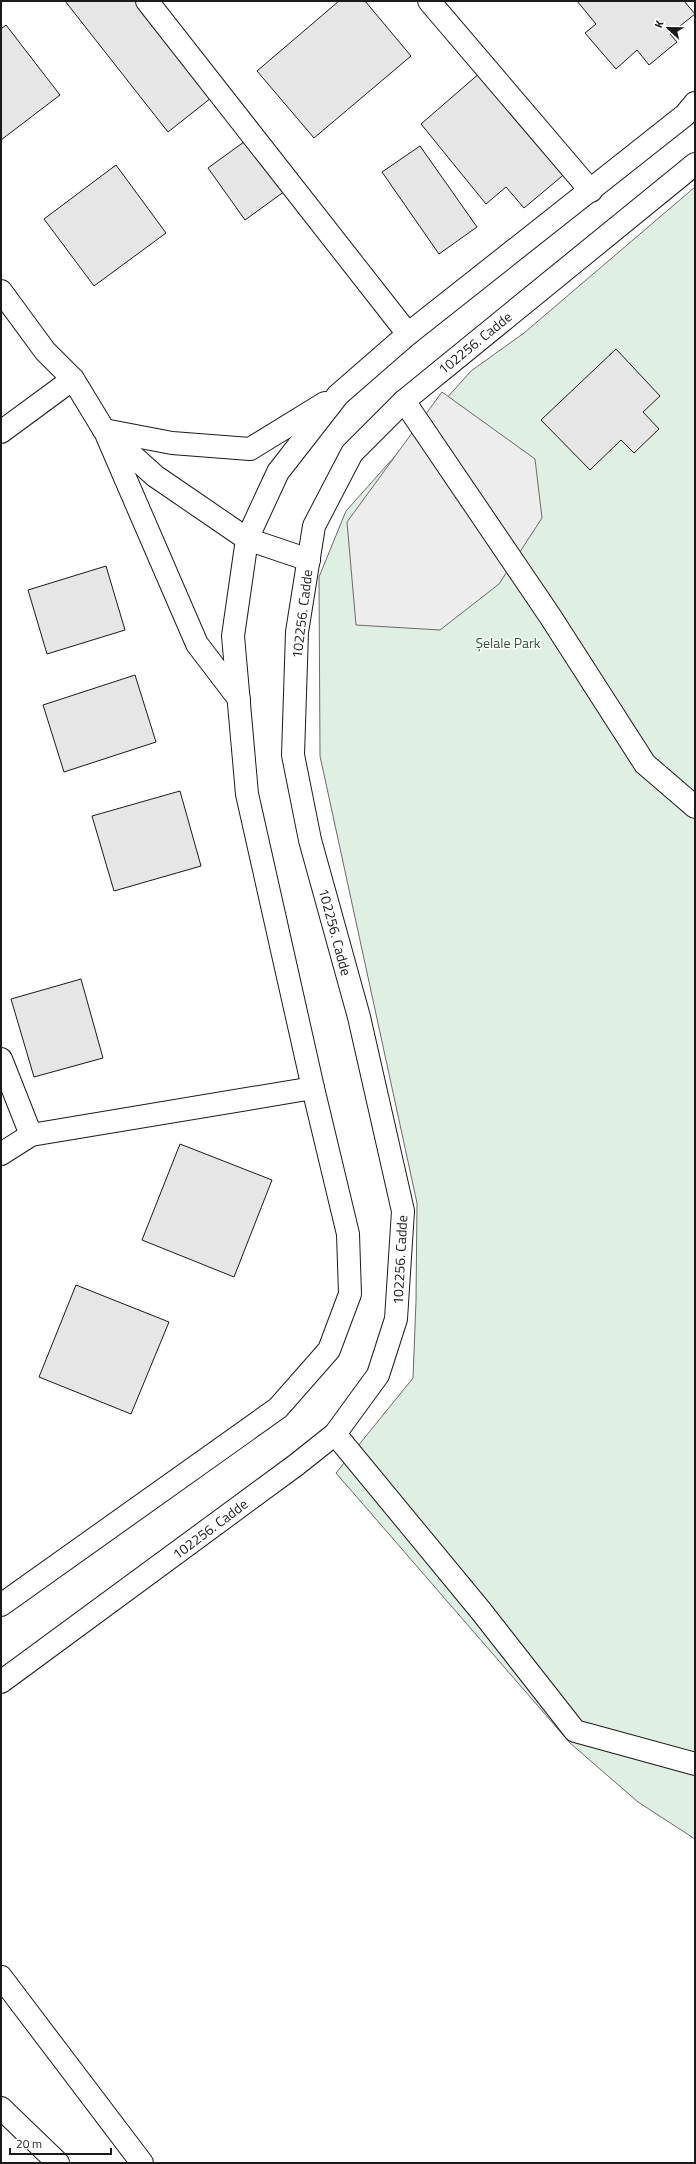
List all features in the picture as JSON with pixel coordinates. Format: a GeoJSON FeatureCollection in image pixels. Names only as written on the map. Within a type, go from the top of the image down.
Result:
{"type":"FeatureCollection","features":[{"type":"Feature","properties":{"kind":"street"},"geometry":{"type":"LineString","coordinates":[[147,1],[408,334]]}},
{"type":"Feature","properties":{"kind":"street"},"geometry":{"type":"LineString","coordinates":[[429,1],[591,191]]}},
{"type":"Feature","properties":{"kind":"street"},"geometry":{"type":"LineString","coordinates":[[104,430],[172,443],[250,449],[338,395],[408,334],[591,191],[685,115],[695,103]]}},
{"type":"Feature","properties":{"kind":"street","name":"102256. Cadde"},"geometry":{"type":"LineString","coordinates":[[1,1682],[296,1465],[335,1434],[378,1375],[396,1319],[403,1211],[359,1017],[310,840],[293,755],[297,632],[314,526],[352,453],[404,400],[695,164]]}},
{"type":"Feature","properties":{"kind":"street"},"geometry":{"type":"LineString","coordinates":[[1,291],[45,351],[73,379],[104,430],[197,644],[239,700]]}},
{"type":"Feature","properties":{"kind":"street"},"geometry":{"type":"LineString","coordinates":[[1,432],[73,379]]}},
{"type":"Feature","properties":{"kind":"street"},"geometry":{"type":"LineString","coordinates":[[1,1605],[278,1408],[329,1350],[350,1294],[348,1234],[313,1088],[247,794],[233,636],[247,539],[278,472],[338,395]]}},
{"type":"Feature","properties":{"kind":"street"},"geometry":{"type":"LineString","coordinates":[[404,400],[550,616],[645,764],[695,807]]}},
{"type":"Feature","properties":{"kind":"street"},"geometry":{"type":"LineString","coordinates":[[104,430],[155,476],[247,539],[308,560]]}},
{"type":"Feature","properties":{"kind":"street"},"geometry":{"type":"LineString","coordinates":[[1,1059],[31,1135]]}},
{"type":"Feature","properties":{"kind":"street"},"geometry":{"type":"LineString","coordinates":[[1,1154],[31,1135],[313,1088]]}},
{"type":"Feature","properties":{"kind":"street"},"geometry":{"type":"LineString","coordinates":[[335,1434],[481,1612],[575,1731],[695,1764]]}},
{"type":"Feature","properties":{"kind":"street"},"geometry":{"type":"LineString","coordinates":[[1,1977],[142,2163]]}},
{"type":"Feature","properties":{"kind":"street"},"geometry":{"type":"LineString","coordinates":[[1,2108],[58,2163]]}},
{"type":"Feature","properties":{"kind":"green space","name":"Şelale Park"},"geometry":{"type":"Polygon","coordinates":[[[695,187],[695,1839],[638,1802],[570,1743],[336,1473],[413,1378],[416,1301],[417,1203],[320,756],[319,577],[346,511],[471,371],[524,333],[695,187]]]}},
{"type":"Feature","properties":{"kind":"shaded area"},"geometry":{"type":"Polygon","coordinates":[[[442,392],[535,459],[542,518],[499,584],[440,630],[356,625],[347,522],[442,392]]]}},
{"type":"Feature","properties":{"kind":"building"},"geometry":{"type":"Polygon","coordinates":[[[65,1],[135,1],[211,98],[168,132],[65,1]]]}},
{"type":"Feature","properties":{"kind":"building"},"geometry":{"type":"Polygon","coordinates":[[[339,1],[365,1],[411,56],[314,138],[257,71],[339,1]]]}},
{"type":"Feature","properties":{"kind":"building"},"geometry":{"type":"Polygon","coordinates":[[[577,1],[684,1],[695,14],[670,34],[677,42],[649,65],[637,50],[616,69],[585,33],[596,24],[577,1]]]}},
{"type":"Feature","properties":{"kind":"building"},"geometry":{"type":"Polygon","coordinates":[[[6,25],[60,95],[1,140],[1,29],[6,25]]]}},
{"type":"Feature","properties":{"kind":"building"},"geometry":{"type":"Polygon","coordinates":[[[481,72],[567,172],[524,208],[506,187],[486,204],[421,124],[481,72]]]}},
{"type":"Feature","properties":{"kind":"building"},"geometry":{"type":"Polygon","coordinates":[[[248,139],[285,191],[245,220],[208,168],[248,139]]]}},
{"type":"Feature","properties":{"kind":"building"},"geometry":{"type":"Polygon","coordinates":[[[420,146],[477,227],[439,254],[382,172],[420,146]]]}},
{"type":"Feature","properties":{"kind":"building"},"geometry":{"type":"Polygon","coordinates":[[[116,165],[166,233],[94,286],[44,219],[116,165]]]}},
{"type":"Feature","properties":{"kind":"building"},"geometry":{"type":"Polygon","coordinates":[[[616,349],[660,396],[643,412],[659,429],[634,453],[621,440],[590,470],[541,420],[616,349]]]}},
{"type":"Feature","properties":{"kind":"building"},"geometry":{"type":"Polygon","coordinates":[[[106,566],[125,630],[47,654],[28,590],[106,566]]]}},
{"type":"Feature","properties":{"kind":"building"},"geometry":{"type":"Polygon","coordinates":[[[135,675],[156,742],[64,772],[43,705],[135,675]]]}},
{"type":"Feature","properties":{"kind":"building"},"geometry":{"type":"Polygon","coordinates":[[[180,791],[201,866],[114,891],[92,816],[180,791]]]}},
{"type":"Feature","properties":{"kind":"building"},"geometry":{"type":"Polygon","coordinates":[[[81,979],[103,1058],[34,1077],[11,999],[81,979]]]}},
{"type":"Feature","properties":{"kind":"building"},"geometry":{"type":"Polygon","coordinates":[[[180,1144],[272,1180],[234,1277],[142,1240],[180,1144]]]}},
{"type":"Feature","properties":{"kind":"building"},"geometry":{"type":"Polygon","coordinates":[[[76,1285],[169,1322],[131,1414],[39,1377],[76,1285]]]}}]}
